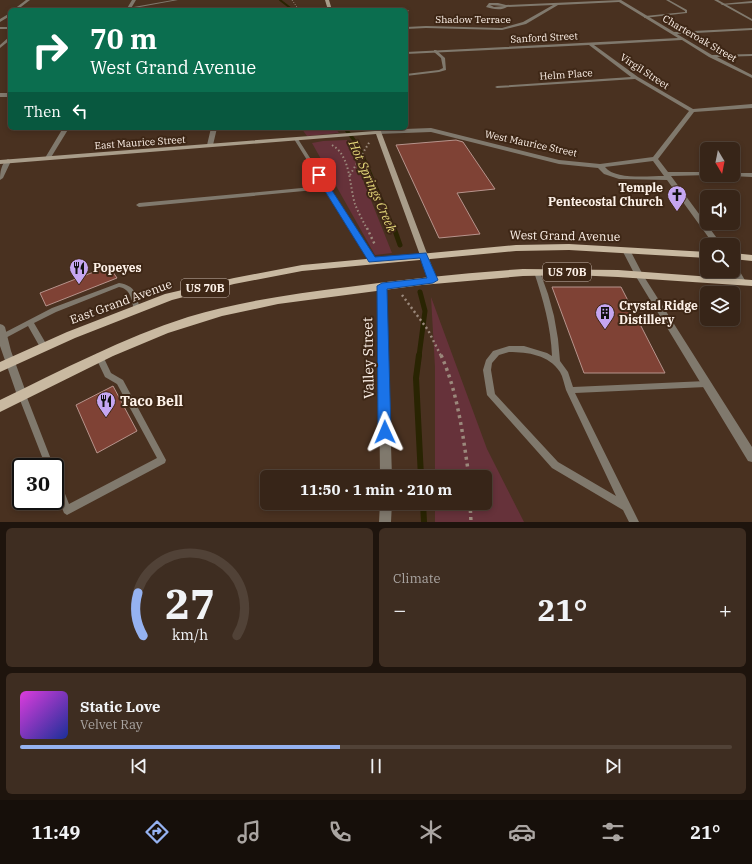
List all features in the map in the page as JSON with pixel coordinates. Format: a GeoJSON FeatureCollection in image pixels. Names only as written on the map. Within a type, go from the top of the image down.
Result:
{"type":"FeatureCollection","features":[{"type":"Feature","properties":{"kind":"main road","name":"West Grand Avenue"},"geometry":{"type":"LineString","coordinates":[[423,255],[516,248],[626,250],[700,255]]}},
{"type":"Feature","properties":{"kind":"main road","name":"East Grand Avenue"},"geometry":{"type":"LineString","coordinates":[[5,365],[44,347],[169,297],[234,281],[302,268],[423,255]]}},
{"type":"Feature","properties":{"kind":"main road"},"geometry":{"type":"LineString","coordinates":[[740,257],[752,258]]}},
{"type":"Feature","properties":{"kind":"main road","name":"US 70B"},"geometry":{"type":"LineString","coordinates":[[0,406],[99,356],[159,332],[221,312],[294,297],[433,280],[537,272],[639,275],[747,282]]}},
{"type":"Feature","properties":{"kind":"street"},"geometry":{"type":"LineString","coordinates":[[18,8],[28,0]]}},
{"type":"Feature","properties":{"kind":"street"},"geometry":{"type":"LineString","coordinates":[[716,0],[752,20]]}},
{"type":"Feature","properties":{"kind":"street"},"geometry":{"type":"LineString","coordinates":[[506,6],[620,1]]}},
{"type":"Feature","properties":{"kind":"street","name":"Charteroak Street"},"geometry":{"type":"LineString","coordinates":[[620,1],[711,56],[752,77]]}},
{"type":"Feature","properties":{"kind":"street","name":"Shadow Terrace"},"geometry":{"type":"LineString","coordinates":[[408,28],[514,28],[527,23],[557,4]]}},
{"type":"Feature","properties":{"kind":"street"},"geometry":{"type":"LineString","coordinates":[[0,22],[8,16]]}},
{"type":"Feature","properties":{"kind":"street"},"geometry":{"type":"LineString","coordinates":[[674,33],[752,29]]}},
{"type":"Feature","properties":{"kind":"street","name":"Sanford Street"},"geometry":{"type":"LineString","coordinates":[[408,53],[684,39]]}},
{"type":"Feature","properties":{"kind":"street"},"geometry":{"type":"LineString","coordinates":[[0,48],[8,40]]}},
{"type":"Feature","properties":{"kind":"street","name":"Virgil Street"},"geometry":{"type":"LineString","coordinates":[[590,44],[636,78],[692,111]]}},
{"type":"Feature","properties":{"kind":"street"},"geometry":{"type":"LineString","coordinates":[[711,56],[752,55]]}},
{"type":"Feature","properties":{"kind":"street","name":"Helm Place"},"geometry":{"type":"LineString","coordinates":[[497,87],[636,78]]}},
{"type":"Feature","properties":{"kind":"street"},"geometry":{"type":"LineString","coordinates":[[713,238],[669,176],[655,159],[692,111],[752,106]]}},
{"type":"Feature","properties":{"kind":"street"},"geometry":{"type":"LineString","coordinates":[[48,158],[65,130]]}},
{"type":"Feature","properties":{"kind":"street"},"geometry":{"type":"LineString","coordinates":[[210,145],[214,130]]}},
{"type":"Feature","properties":{"kind":"street"},"geometry":{"type":"LineString","coordinates":[[377,130],[433,280]]}},
{"type":"Feature","properties":{"kind":"street","name":"West Maurice Street"},"geometry":{"type":"LineString","coordinates":[[377,130],[431,130],[559,162],[600,166],[655,159]]}},
{"type":"Feature","properties":{"kind":"street","name":"East Maurice Street"},"geometry":{"type":"LineString","coordinates":[[0,162],[363,134],[377,130]]}},
{"type":"Feature","properties":{"kind":"street"},"geometry":{"type":"LineString","coordinates":[[0,178],[8,161]]}},
{"type":"Feature","properties":{"kind":"street"},"geometry":{"type":"LineString","coordinates":[[600,166],[606,173],[620,177],[700,174]]}},
{"type":"Feature","properties":{"kind":"street"},"geometry":{"type":"LineString","coordinates":[[740,175],[752,175]]}},
{"type":"Feature","properties":{"kind":"street"},"geometry":{"type":"LineString","coordinates":[[626,250],[639,275],[752,457]]}},
{"type":"Feature","properties":{"kind":"street","name":"Valley Street"},"geometry":{"type":"LineString","coordinates":[[382,286],[386,470]]}},
{"type":"Feature","properties":{"kind":"street"},"geometry":{"type":"LineString","coordinates":[[1,334],[5,365],[22,395]]}},
{"type":"Feature","properties":{"kind":"street"},"geometry":{"type":"LineString","coordinates":[[385,522],[386,510]]}},
{"type":"Feature","properties":{"kind":"lane"},"geometry":{"type":"LineString","coordinates":[[133,8],[177,0]]}},
{"type":"Feature","properties":{"kind":"lane"},"geometry":{"type":"LineString","coordinates":[[645,17],[686,13],[686,11],[667,0]]}},
{"type":"Feature","properties":{"kind":"lane"},"geometry":{"type":"LineString","coordinates":[[722,4],[752,2]]}},
{"type":"Feature","properties":{"kind":"lane"},"geometry":{"type":"LineString","coordinates":[[408,75],[445,69],[443,58],[435,52]]}},
{"type":"Feature","properties":{"kind":"lane"},"geometry":{"type":"LineString","coordinates":[[296,139],[326,187],[377,260]]}},
{"type":"Feature","properties":{"kind":"lane"},"geometry":{"type":"LineString","coordinates":[[139,205],[326,187]]}},
{"type":"Feature","properties":{"kind":"lane"},"geometry":{"type":"LineString","coordinates":[[537,272],[555,336],[556,362]]}},
{"type":"Feature","properties":{"kind":"lane"},"geometry":{"type":"LineString","coordinates":[[1,334],[30,323],[54,310],[119,285],[126,285],[131,289],[138,309]]}},
{"type":"Feature","properties":{"kind":"lane"},"geometry":{"type":"LineString","coordinates":[[30,323],[44,347]]}},
{"type":"Feature","properties":{"kind":"lane"},"geometry":{"type":"LineString","coordinates":[[626,508],[555,465],[491,395],[487,370],[489,362],[496,353],[509,349],[524,349],[544,355],[556,362],[564,372],[570,390],[634,522]]}},
{"type":"Feature","properties":{"kind":"lane"},"geometry":{"type":"LineString","coordinates":[[64,502],[67,510],[162,460],[120,382],[108,375],[99,356]]}},
{"type":"Feature","properties":{"kind":"lane"},"geometry":{"type":"LineString","coordinates":[[570,390],[706,384]]}},
{"type":"Feature","properties":{"kind":"lane"},"geometry":{"type":"LineString","coordinates":[[22,395],[46,458]]}},
{"type":"Feature","properties":{"kind":"path"},"geometry":{"type":"LineString","coordinates":[[326,136],[329,143],[339,149],[350,175],[356,203],[377,260]]}},
{"type":"Feature","properties":{"kind":"path"},"geometry":{"type":"LineString","coordinates":[[350,175],[367,146]]}},
{"type":"Feature","properties":{"kind":"path"},"geometry":{"type":"LineString","coordinates":[[395,284],[435,342],[447,368],[460,414],[468,470]]}},
{"type":"Feature","properties":{"kind":"path"},"geometry":{"type":"LineString","coordinates":[[470,510],[471,522]]}},
{"type":"Feature","properties":{"kind":"shaded area"},"geometry":{"type":"Polygon","coordinates":[[[302,130],[337,130],[339,133],[307,136],[302,130]]]}},
{"type":"Feature","properties":{"kind":"shaded area"},"geometry":{"type":"Polygon","coordinates":[[[347,140],[392,253],[375,255],[312,143],[347,140]]]}},
{"type":"Feature","properties":{"kind":"shaded area"},"geometry":{"type":"Polygon","coordinates":[[[431,297],[487,449],[524,522],[435,522],[435,510],[492,510],[492,470],[435,470],[435,367],[431,297]]]}},
{"type":"Feature","properties":{"kind":"building"},"geometry":{"type":"Polygon","coordinates":[[[456,140],[463,142],[495,189],[457,193],[480,234],[439,238],[396,145],[456,140]]]}},
{"type":"Feature","properties":{"kind":"building","name":"Popeyes"},"geometry":{"type":"Polygon","coordinates":[[[109,266],[117,278],[46,306],[40,293],[109,266]]]}},
{"type":"Feature","properties":{"kind":"building","name":"Crystal Ridge Distillery"},"geometry":{"type":"Polygon","coordinates":[[[552,287],[621,287],[665,373],[584,373],[552,287]]]}},
{"type":"Feature","properties":{"kind":"building","name":"Taco Bell"},"geometry":{"type":"Polygon","coordinates":[[[113,386],[137,431],[97,453],[76,405],[113,386]]]}},
{"type":"Feature","properties":{"kind":"waterway","name":"Hot Springs Creek"},"geometry":{"type":"LineString","coordinates":[[280,0],[290,8]]}},
{"type":"Feature","properties":{"kind":"waterway","name":"Hot Springs Creek"},"geometry":{"type":"LineString","coordinates":[[347,131],[358,145],[394,229]]}},
{"type":"Feature","properties":{"kind":"waterway","name":"Hot Springs Creek"},"geometry":{"type":"LineString","coordinates":[[394,228],[400,245]]}},
{"type":"Feature","properties":{"kind":"waterway","name":"Hot Springs Creek"},"geometry":{"type":"LineString","coordinates":[[419,356],[425,311],[420,292]]}},
{"type":"Feature","properties":{"kind":"waterway","name":"Hot Springs Creek"},"geometry":{"type":"LineString","coordinates":[[419,355],[416,378],[421,470]]}},
{"type":"Feature","properties":{"kind":"waterway","name":"Hot Springs Creek"},"geometry":{"type":"LineString","coordinates":[[423,510],[424,522]]}},
{"type":"Feature","properties":{"kind":"place","name":"Temple Pentecostal Church"},"geometry":{"type":"Point","coordinates":[677,212]}},
{"type":"Feature","properties":{"kind":"place","name":"Popeyes"},"geometry":{"type":"Point","coordinates":[79,285]}},
{"type":"Feature","properties":{"kind":"place","name":"Crystal Ridge Distillery"},"geometry":{"type":"Point","coordinates":[605,330]}},
{"type":"Feature","properties":{"kind":"place","name":"Taco Bell"},"geometry":{"type":"Point","coordinates":[106,418]}},
{"type":"Feature","properties":{"kind":"route"},"geometry":{"type":"LineString","coordinates":[[319,175],[372,260],[423,255],[433,280],[382,286],[385,432]]}}]}
